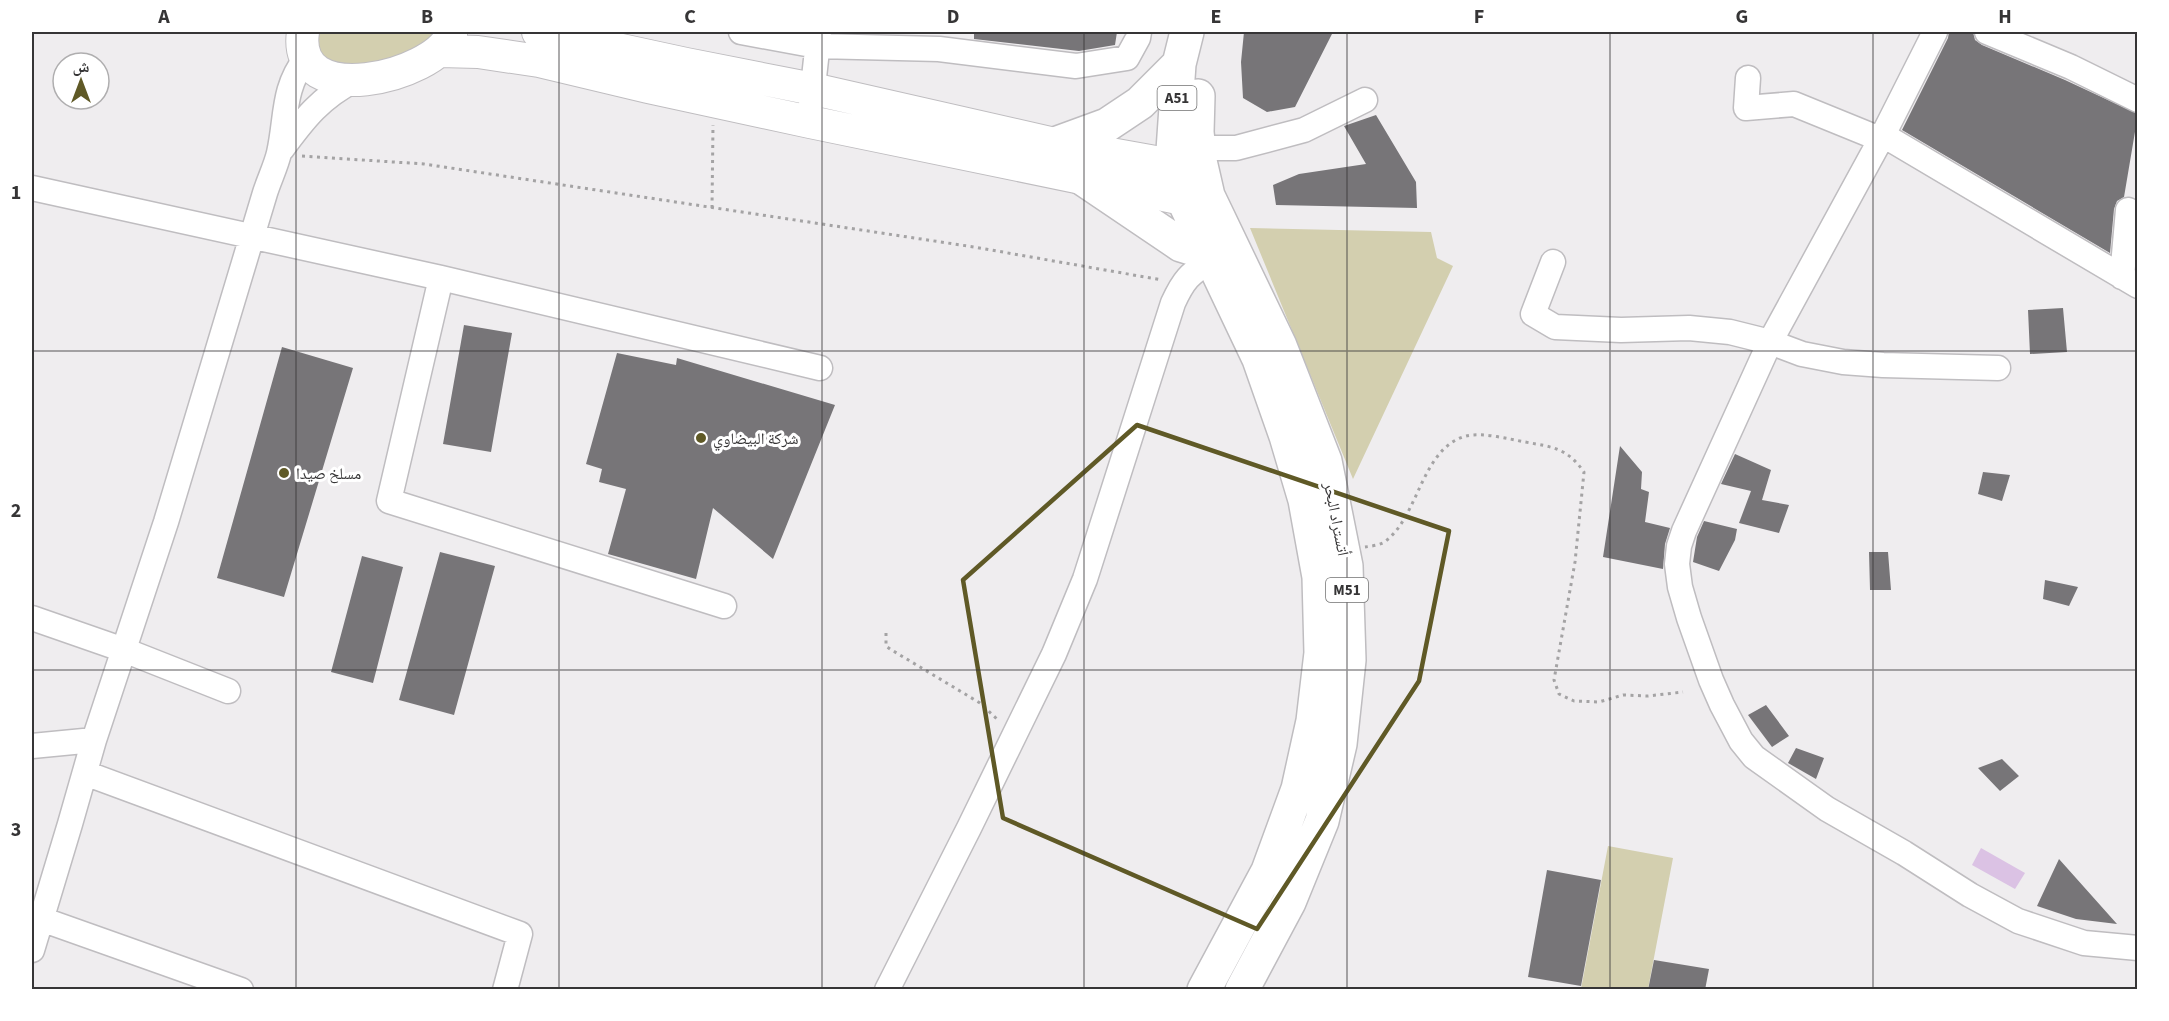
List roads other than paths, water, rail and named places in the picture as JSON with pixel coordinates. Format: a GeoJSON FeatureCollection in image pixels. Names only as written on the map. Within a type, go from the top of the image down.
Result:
{"type":"FeatureCollection","features":[{"type":"Feature","properties":{"kind":"highway","name":"A51"},"geometry":{"type":"LineString","coordinates":[[1188,32],[1179,64],[1195,197]]}},
{"type":"Feature","properties":{"kind":"highway","name":"A51"},"geometry":{"type":"LineString","coordinates":[[1190,158],[1197,132],[1200,65],[1198,32]]}},
{"type":"Feature","properties":{"kind":"highway"},"geometry":{"type":"LineString","coordinates":[[1055,144],[1107,125],[1140,103],[1179,64]]}},
{"type":"Feature","properties":{"kind":"highway"},"geometry":{"type":"LineString","coordinates":[[1079,176],[1181,245],[1209,257]]}},
{"type":"Feature","properties":{"kind":"highway","name":"أتستراد البحر"},"geometry":{"type":"LineString","coordinates":[[1195,197],[1209,257],[1259,359],[1305,500],[1319,577],[1321,653],[1313,721],[1298,789],[1268,871],[1204,990]]}},
{"type":"Feature","properties":{"kind":"highway","name":"أتستراد البحر"},"geometry":{"type":"LineString","coordinates":[[1195,197],[1280,346],[1325,461],[1346,566],[1349,660],[1340,744],[1325,810],[1289,902],[1242,990]]}},
{"type":"Feature","properties":{"kind":"main road"},"geometry":{"type":"LineString","coordinates":[[277,32],[304,46],[319,73],[328,78],[355,80],[399,71],[446,41],[478,52],[539,61],[810,122],[1195,197]]}},
{"type":"Feature","properties":{"kind":"main road"},"geometry":{"type":"LineString","coordinates":[[538,32],[813,89],[1055,144],[1190,158]]}},
{"type":"Feature","properties":{"kind":"street"},"geometry":{"type":"LineString","coordinates":[[741,32],[939,49],[1076,66],[1128,58],[1139,32]]}},
{"type":"Feature","properties":{"kind":"street"},"geometry":{"type":"LineString","coordinates":[[1935,32],[1882,137],[1770,342],[1684,531],[1677,564],[1680,587],[1711,680],[1741,741],[1754,757],[1827,809],[2008,916],[2084,943],[2138,948]]}},
{"type":"Feature","properties":{"kind":"street"},"geometry":{"type":"LineString","coordinates":[[1987,32],[2071,67],[2138,100]]}},
{"type":"Feature","properties":{"kind":"street"},"geometry":{"type":"LineString","coordinates":[[810,122],[818,39]]}},
{"type":"Feature","properties":{"kind":"street"},"geometry":{"type":"LineString","coordinates":[[32,950],[94,740],[166,522],[265,193],[279,154],[288,92],[304,46]]}},
{"type":"Feature","properties":{"kind":"street"},"geometry":{"type":"LineString","coordinates":[[1748,78],[1746,108],[1794,104],[1882,137],[2130,281]]}},
{"type":"Feature","properties":{"kind":"street"},"geometry":{"type":"LineString","coordinates":[[279,154],[315,107],[328,95],[355,80]]}},
{"type":"Feature","properties":{"kind":"street"},"geometry":{"type":"LineString","coordinates":[[1190,158],[1304,130],[1365,100]]}},
{"type":"Feature","properties":{"kind":"street"},"geometry":{"type":"LineString","coordinates":[[32,188],[441,278],[820,368]]}},
{"type":"Feature","properties":{"kind":"street"},"geometry":{"type":"LineString","coordinates":[[2128,210],[2130,281]]}},
{"type":"Feature","properties":{"kind":"street"},"geometry":{"type":"LineString","coordinates":[[887,990],[1054,654],[1085,579],[1173,303],[1182,283],[1209,257]]}},
{"type":"Feature","properties":{"kind":"street"},"geometry":{"type":"LineString","coordinates":[[1553,262],[1533,314],[1556,327],[1621,330],[1689,328],[1730,332],[1770,342],[1802,354],[1843,362],[1998,368]]}},
{"type":"Feature","properties":{"kind":"street"},"geometry":{"type":"LineString","coordinates":[[441,278],[389,501],[724,606]]}},
{"type":"Feature","properties":{"kind":"street"},"geometry":{"type":"LineString","coordinates":[[32,618],[228,691]]}},
{"type":"Feature","properties":{"kind":"street"},"geometry":{"type":"LineString","coordinates":[[32,746],[94,740]]}},
{"type":"Feature","properties":{"kind":"street"},"geometry":{"type":"LineString","coordinates":[[84,773],[520,934],[505,990]]}},
{"type":"Feature","properties":{"kind":"street"},"geometry":{"type":"LineString","coordinates":[[41,919],[241,990]]}},
{"type":"Feature","properties":{"kind":"place","name":"شركة البيضاوي"},"geometry":{"type":"Point","coordinates":[701,438]}},
{"type":"Feature","properties":{"kind":"place","name":"مسلخ صيدا"},"geometry":{"type":"Point","coordinates":[284,473]}}]}
